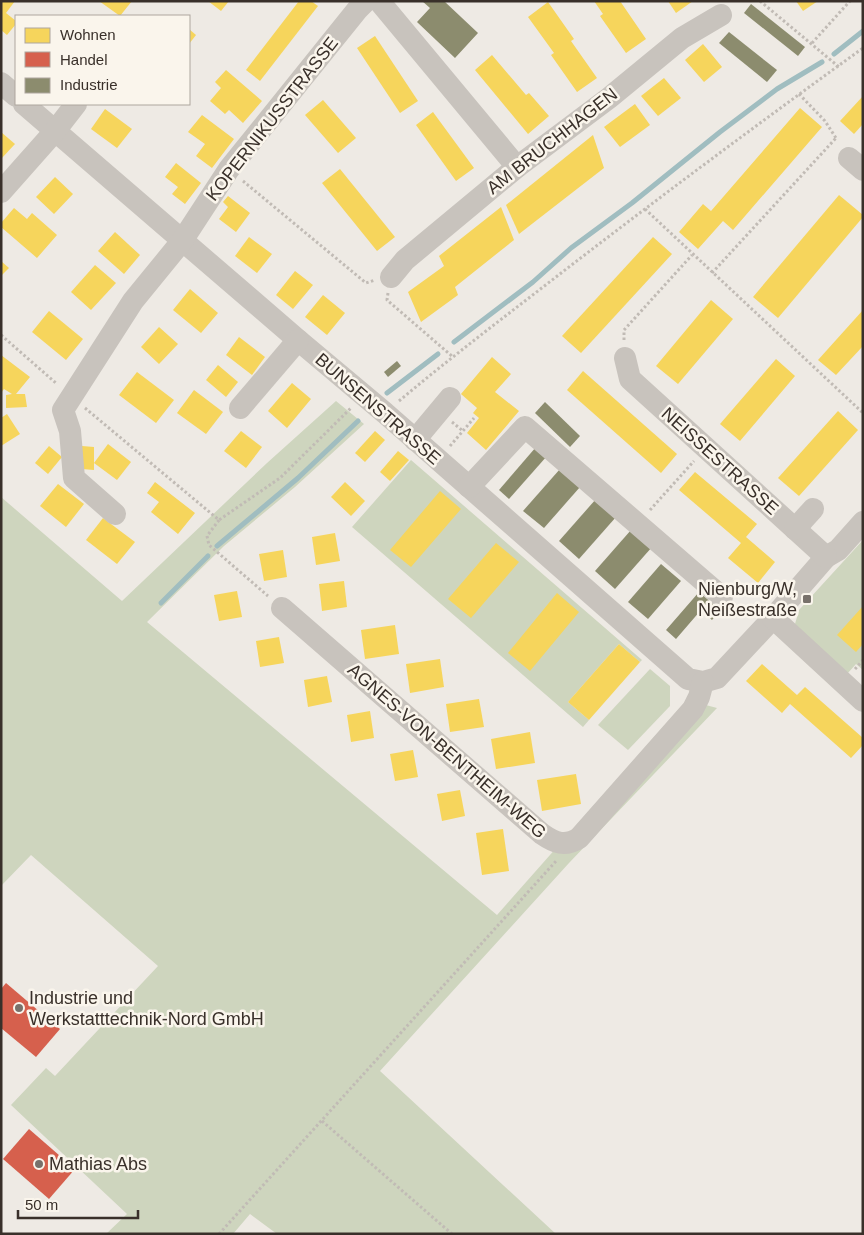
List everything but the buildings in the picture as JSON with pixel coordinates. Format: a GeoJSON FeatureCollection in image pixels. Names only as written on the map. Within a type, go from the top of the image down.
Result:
{"type":"FeatureCollection","features":[{"type":"Feature","properties":{"kind":"street","name":"KOPERNIKUSSTRASSE"},"geometry":{"type":"LineString","coordinates":[[115,514],[74,478],[70,431],[63,410],[133,301],[182,241],[229,170],[366,1]]}},
{"type":"Feature","properties":{"kind":"street"},"geometry":{"type":"LineString","coordinates":[[379,1],[517,167]]}},
{"type":"Feature","properties":{"kind":"street","name":"AM BRUCHHAGEN"},"geometry":{"type":"LineString","coordinates":[[391,277],[405,260],[517,167],[609,98],[682,38],[721,15]]}},
{"type":"Feature","properties":{"kind":"street"},"geometry":{"type":"LineString","coordinates":[[1,83],[15,95]]}},
{"type":"Feature","properties":{"kind":"street","name":"BUNSENSTRASSE"},"geometry":{"type":"LineString","coordinates":[[25,105],[385,413],[668,662],[688,678],[703,682]]}},
{"type":"Feature","properties":{"kind":"street"},"geometry":{"type":"LineString","coordinates":[[1,192],[55,132],[75,105]]}},
{"type":"Feature","properties":{"kind":"street"},"geometry":{"type":"LineString","coordinates":[[240,408],[298,340]]}},
{"type":"Feature","properties":{"kind":"street","name":"NEISSESTRASSE"},"geometry":{"type":"LineString","coordinates":[[625,358],[630,379],[826,557]]}},
{"type":"Feature","properties":{"kind":"street"},"geometry":{"type":"LineString","coordinates":[[415,440],[450,398]]}},
{"type":"Feature","properties":{"kind":"street"},"geometry":{"type":"LineString","coordinates":[[469,487],[525,427],[722,597]]}},
{"type":"Feature","properties":{"kind":"street"},"geometry":{"type":"LineString","coordinates":[[795,529],[813,509]]}},
{"type":"Feature","properties":{"kind":"street"},"geometry":{"type":"LineString","coordinates":[[703,682],[717,678],[826,557],[838,550],[863,522]]}},
{"type":"Feature","properties":{"kind":"street","name":"AGNES-VON-BENTHEIM-WEG"},"geometry":{"type":"LineString","coordinates":[[282,608],[542,834],[551,841],[563,844],[579,838],[693,709],[699,698],[703,682]]}},
{"type":"Feature","properties":{"kind":"street"},"geometry":{"type":"LineString","coordinates":[[773,618],[863,701]]}},
{"type":"Feature","properties":{"kind":"path"},"geometry":{"type":"LineString","coordinates":[[760,1],[839,66]]}},
{"type":"Feature","properties":{"kind":"path"},"geometry":{"type":"LineString","coordinates":[[812,43],[850,1]]}},
{"type":"Feature","properties":{"kind":"path"},"geometry":{"type":"LineString","coordinates":[[385,413],[453,357],[645,209],[863,48]]}},
{"type":"Feature","properties":{"kind":"path"},"geometry":{"type":"LineString","coordinates":[[799,94],[825,121],[856,164]]}},
{"type":"Feature","properties":{"kind":"path"},"geometry":{"type":"LineString","coordinates":[[712,273],[836,138]]}},
{"type":"Feature","properties":{"kind":"path"},"geometry":{"type":"LineString","coordinates":[[229,170],[366,282],[391,277],[387,300],[453,357]]}},
{"type":"Feature","properties":{"kind":"path"},"geometry":{"type":"LineString","coordinates":[[645,209],[863,413]]}},
{"type":"Feature","properties":{"kind":"path"},"geometry":{"type":"LineString","coordinates":[[625,358],[624,330],[692,254]]}},
{"type":"Feature","properties":{"kind":"path"},"geometry":{"type":"LineString","coordinates":[[1,335],[219,520]]}},
{"type":"Feature","properties":{"kind":"path"},"geometry":{"type":"LineString","coordinates":[[282,608],[209,545],[207,536],[219,520],[280,478],[364,395]]}},
{"type":"Feature","properties":{"kind":"path"},"geometry":{"type":"LineString","coordinates":[[450,447],[474,418]]}},
{"type":"Feature","properties":{"kind":"path"},"geometry":{"type":"LineString","coordinates":[[638,524],[706,448]]}},
{"type":"Feature","properties":{"kind":"path"},"geometry":{"type":"LineString","coordinates":[[219,1234],[563,853],[563,844]]}},
{"type":"Feature","properties":{"kind":"path"},"geometry":{"type":"LineString","coordinates":[[322,1121],[452,1234]]}},
{"type":"Feature","properties":{"kind":"green space"},"geometry":{"type":"Polygon","coordinates":[[[336,401],[364,424],[295,487],[224,546],[147,622],[497,915],[687,700],[717,708],[569,863],[380,1071],[556,1234],[277,1234],[250,1214],[233,1234],[106,1234],[127,1214],[11,1105],[46,1068],[55,1076],[158,966],[31,855],[1,886],[1,497],[122,601],[267,463],[336,401]]]}},
{"type":"Feature","properties":{"kind":"green space"},"geometry":{"type":"Polygon","coordinates":[[[411,460],[642,660],[640,662],[619,644],[568,702],[589,720],[583,727],[352,527],[411,460]]]}},
{"type":"Feature","properties":{"kind":"green space"},"geometry":{"type":"Polygon","coordinates":[[[863,540],[863,670],[856,664],[847,674],[795,624],[799,610],[863,540]]]}},
{"type":"Feature","properties":{"kind":"green space"},"geometry":{"type":"Polygon","coordinates":[[[650,669],[670,686],[670,706],[628,750],[598,725],[650,669]]]}},
{"type":"Feature","properties":{"kind":"waterway"},"geometry":{"type":"LineString","coordinates":[[834,54],[863,31]]}},
{"type":"Feature","properties":{"kind":"waterway"},"geometry":{"type":"LineString","coordinates":[[454,342],[533,282],[571,248],[632,203],[720,132],[777,89],[822,62]]}},
{"type":"Feature","properties":{"kind":"waterway"},"geometry":{"type":"LineString","coordinates":[[387,393],[438,354]]}},
{"type":"Feature","properties":{"kind":"waterway"},"geometry":{"type":"LineString","coordinates":[[217,546],[298,478],[358,421]]}},
{"type":"Feature","properties":{"kind":"waterway"},"geometry":{"type":"LineString","coordinates":[[161,603],[208,556]]}},
{"type":"Feature","properties":{"kind":"place","name":"Nienburg/W, Neißestraße"},"geometry":{"type":"Point","coordinates":[807,599]}},
{"type":"Feature","properties":{"kind":"place","name":"Industrie und Werkstatttechnik-Nord GmbH"},"geometry":{"type":"Point","coordinates":[19,1008]}},
{"type":"Feature","properties":{"kind":"place","name":"Mathias Abs"},"geometry":{"type":"Point","coordinates":[39,1164]}}]}
